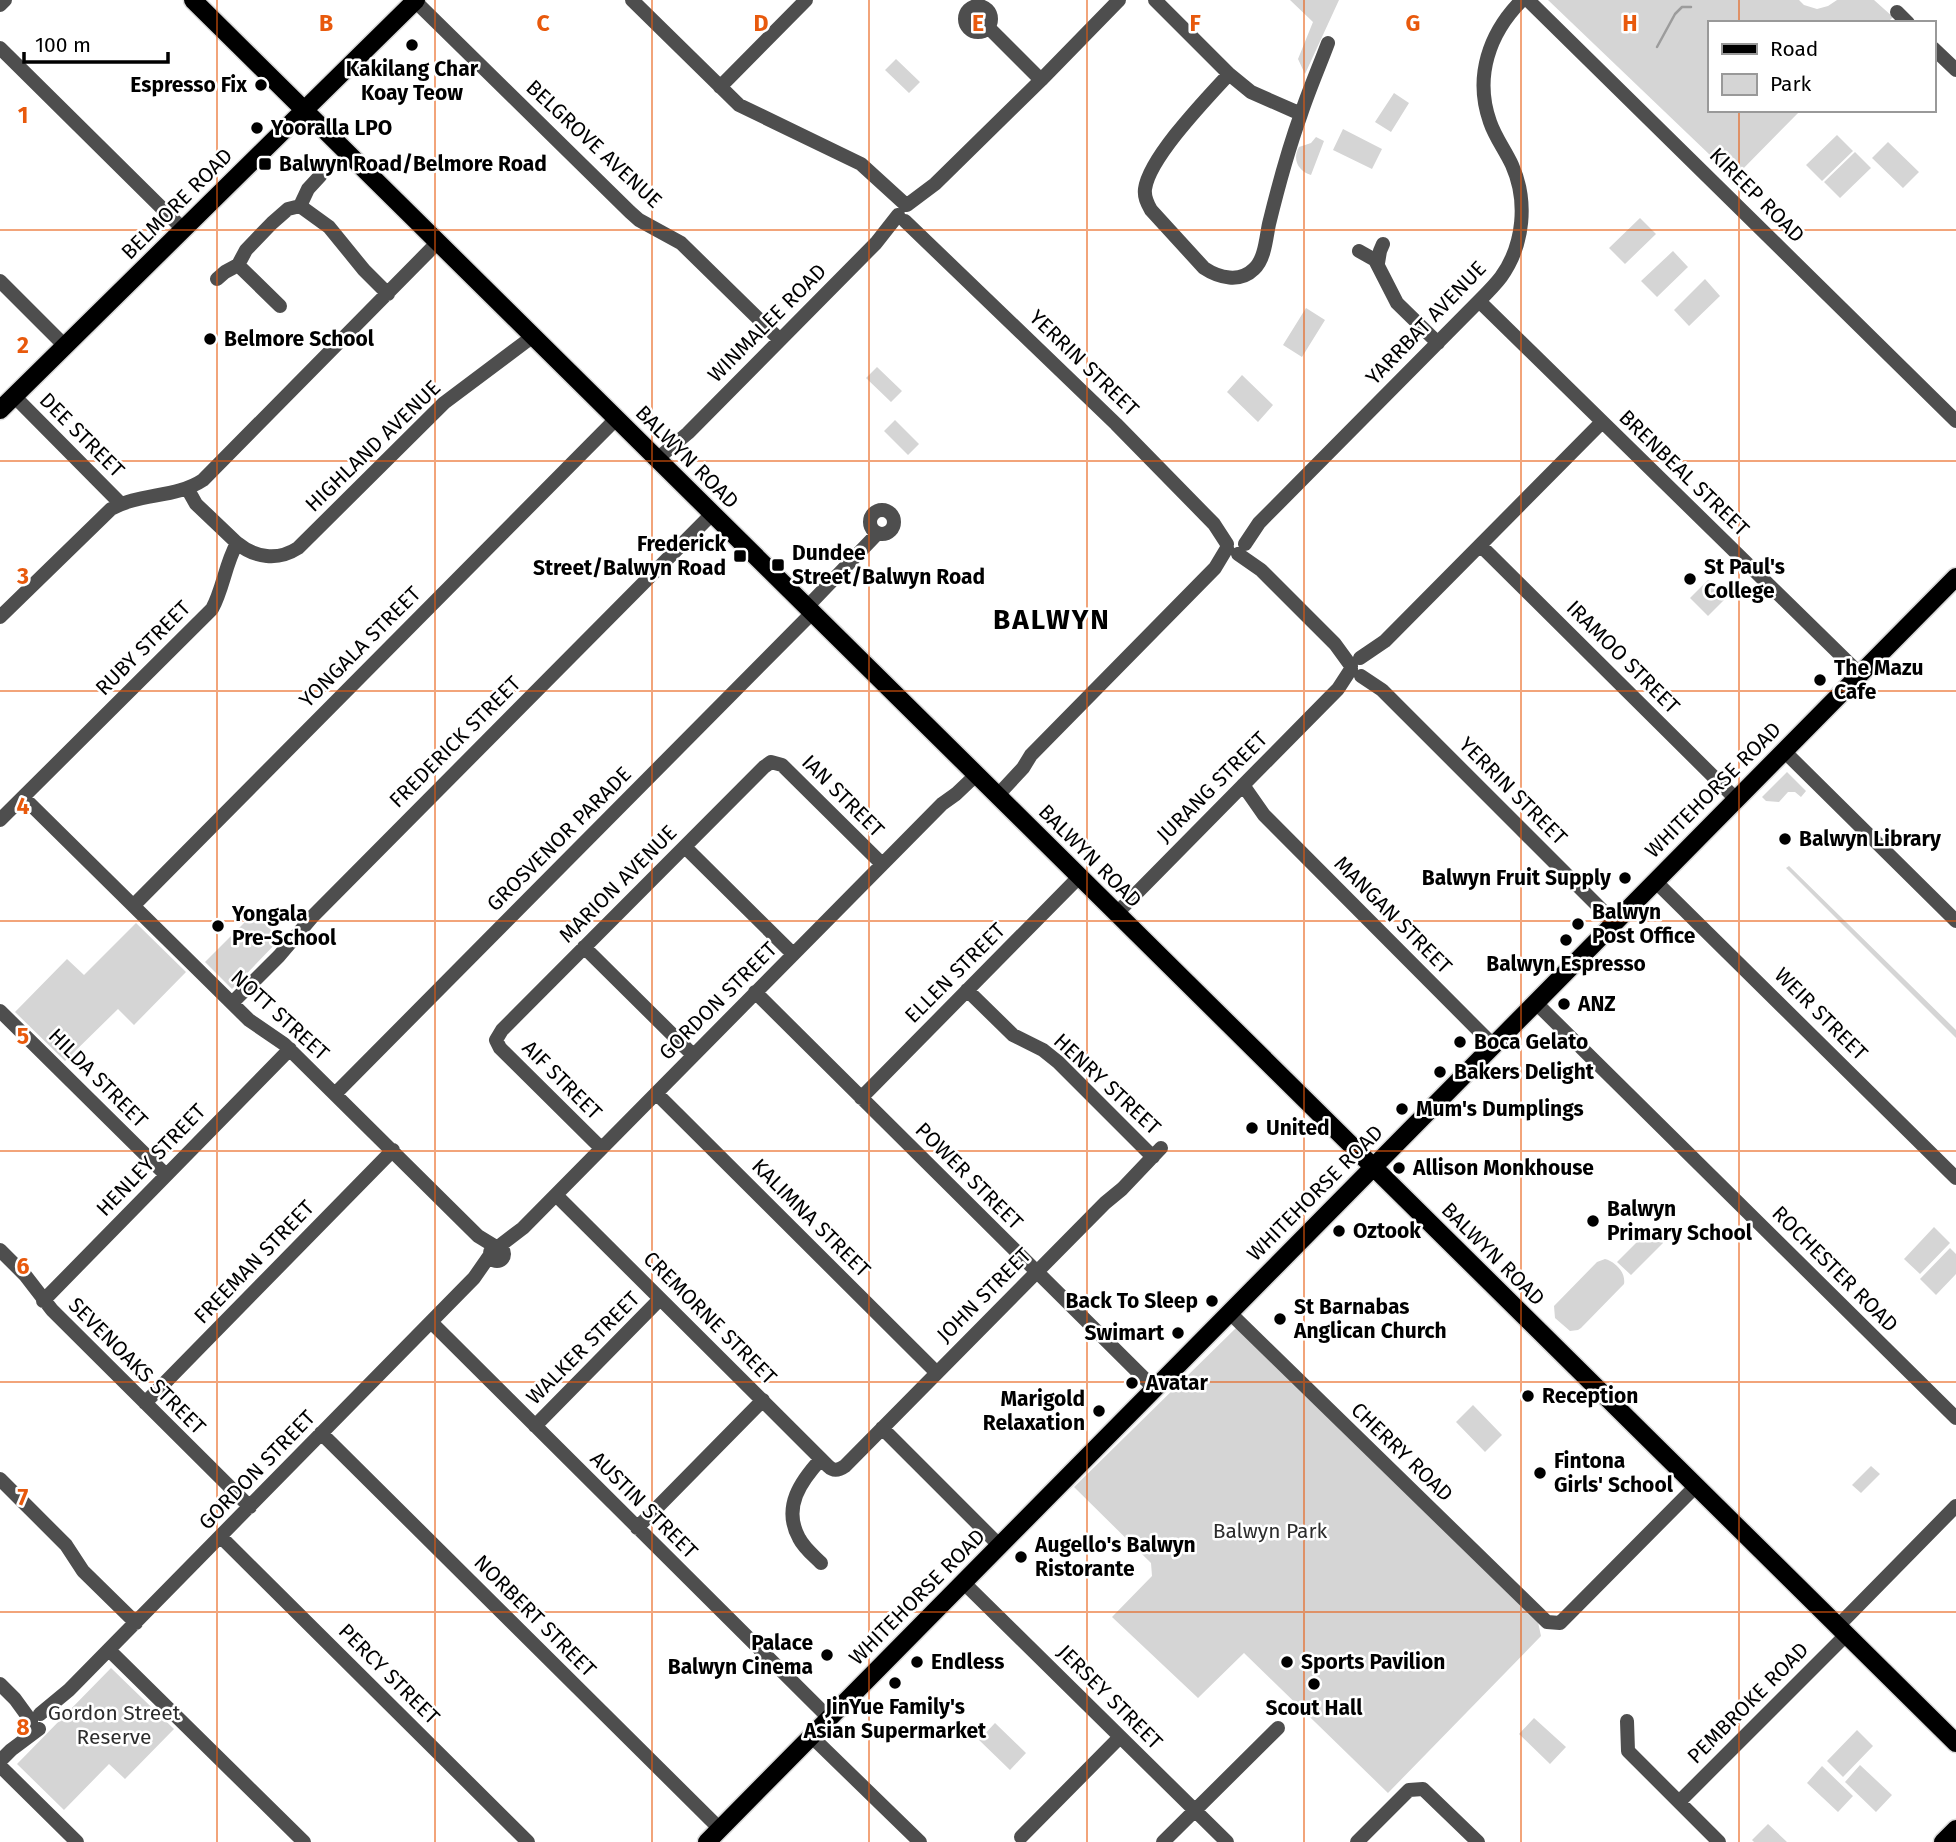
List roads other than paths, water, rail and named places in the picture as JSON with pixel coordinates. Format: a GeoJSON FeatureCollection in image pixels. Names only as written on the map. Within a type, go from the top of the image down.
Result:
{"type":"FeatureCollection","features":[{"type":"Feature","properties":{"kind":"main road","name":"BALWYN ROAD"},"geometry":{"type":"LineString","coordinates":[[195,0],[532,337],[1956,1743]]}},
{"type":"Feature","properties":{"kind":"main road","name":"BELMORE ROAD"},"geometry":{"type":"LineString","coordinates":[[0,410],[415,0]]}},
{"type":"Feature","properties":{"kind":"main road","name":"WHITEHORSE ROAD"},"geometry":{"type":"LineString","coordinates":[[712,1838],[1614,922],[1953,584]]}},
{"type":"Feature","properties":{"kind":"main road"},"geometry":{"type":"LineString","coordinates":[[1944,1842],[1956,1829]]}},
{"type":"Feature","properties":{"kind":"street"},"geometry":{"type":"LineString","coordinates":[[0,5],[5,0]]}},
{"type":"Feature","properties":{"kind":"street","name":"BELGROVE AVENUE"},"geometry":{"type":"LineString","coordinates":[[415,0],[630,212],[681,243],[780,340]]}},
{"type":"Feature","properties":{"kind":"street","name":"YERRIN STREET"},"geometry":{"type":"LineString","coordinates":[[632,0],[743,108],[861,164],[887,188],[921,235],[1116,424],[1614,922]]}},
{"type":"Feature","properties":{"kind":"street"},"geometry":{"type":"LineString","coordinates":[[720,87],[806,0]]}},
{"type":"Feature","properties":{"kind":"street","name":"WINMALEE ROAD"},"geometry":{"type":"LineString","coordinates":[[660,462],[1119,0]]}},
{"type":"Feature","properties":{"kind":"street"},"geometry":{"type":"LineString","coordinates":[[1155,0],[1229,74],[1251,92],[1301,114]]}},
{"type":"Feature","properties":{"kind":"street","name":"YARRBAT AVENUE"},"geometry":{"type":"LineString","coordinates":[[994,793],[1018,764],[1031,755],[1438,343],[1507,268],[1516,248],[1522,202],[1517,177],[1490,123],[1483,83],[1487,56],[1494,36],[1504,19],[1522,0]]}},
{"type":"Feature","properties":{"kind":"street","name":"KIREEP ROAD"},"geometry":{"type":"LineString","coordinates":[[1528,0],[1956,421]]}},
{"type":"Feature","properties":{"kind":"street"},"geometry":{"type":"LineString","coordinates":[[988,27],[1041,80]]}},
{"type":"Feature","properties":{"kind":"street"},"geometry":{"type":"LineString","coordinates":[[1229,74],[1196,109],[1153,166],[1144,192],[1151,210],[1205,268],[1212,274],[1232,279],[1249,274],[1257,267],[1301,114],[1328,43]]}},
{"type":"Feature","properties":{"kind":"street"},"geometry":{"type":"LineString","coordinates":[[0,48],[183,229]]}},
{"type":"Feature","properties":{"kind":"street"},"geometry":{"type":"LineString","coordinates":[[1935,50],[1956,70]]}},
{"type":"Feature","properties":{"kind":"street"},"geometry":{"type":"LineString","coordinates":[[217,279],[238,265],[246,250],[272,223],[288,209],[300,206],[308,190],[320,176]]}},
{"type":"Feature","properties":{"kind":"street"},"geometry":{"type":"LineString","coordinates":[[300,206],[330,228],[364,270],[391,291]]}},
{"type":"Feature","properties":{"kind":"street"},"geometry":{"type":"LineString","coordinates":[[0,617],[111,509],[199,483],[438,243]]}},
{"type":"Feature","properties":{"kind":"street"},"geometry":{"type":"LineString","coordinates":[[1383,244],[1378,263],[1396,303],[1438,343]]}},
{"type":"Feature","properties":{"kind":"street"},"geometry":{"type":"LineString","coordinates":[[1359,251],[1378,263]]}},
{"type":"Feature","properties":{"kind":"street"},"geometry":{"type":"LineString","coordinates":[[238,265],[280,306]]}},
{"type":"Feature","properties":{"kind":"street"},"geometry":{"type":"LineString","coordinates":[[0,281],[65,346]]}},
{"type":"Feature","properties":{"kind":"street","name":"BRENBEAL STREET"},"geometry":{"type":"LineString","coordinates":[[1479,301],[1860,674]]}},
{"type":"Feature","properties":{"kind":"street","name":"HIGHLAND AVENUE"},"geometry":{"type":"LineString","coordinates":[[237,543],[252,553],[271,556],[298,548],[444,403],[532,337]]}},
{"type":"Feature","properties":{"kind":"street","name":"DEE STREET"},"geometry":{"type":"LineString","coordinates":[[14,396],[121,504]]}},
{"type":"Feature","properties":{"kind":"street","name":"YONGALA STREET"},"geometry":{"type":"LineString","coordinates":[[134,905],[615,419]]}},
{"type":"Feature","properties":{"kind":"street","name":"JURANG STREET"},"geometry":{"type":"LineString","coordinates":[[1116,914],[1602,422]]}},
{"type":"Feature","properties":{"kind":"street"},"geometry":{"type":"LineString","coordinates":[[187,488],[196,504],[237,543]]}},
{"type":"Feature","properties":{"kind":"street","name":"FREDERICK STREET"},"geometry":{"type":"LineString","coordinates":[[232,1003],[279,956],[313,916],[712,514]]}},
{"type":"Feature","properties":{"kind":"street","name":"GROSVENOR PARADE"},"geometry":{"type":"LineString","coordinates":[[335,1094],[810,610],[877,534]]}},
{"type":"Feature","properties":{"kind":"street","name":"RUBY STREET"},"geometry":{"type":"LineString","coordinates":[[0,820],[208,614],[215,603],[223,574],[237,543]]}},
{"type":"Feature","properties":{"kind":"street","name":"IRAMOO STREET"},"geometry":{"type":"LineString","coordinates":[[1480,545],[1736,799]]}},
{"type":"Feature","properties":{"kind":"street"},"geometry":{"type":"LineString","coordinates":[[1784,751],[1956,921]]}},
{"type":"Feature","properties":{"kind":"street","name":"MARION AVENUE"},"geometry":{"type":"LineString","coordinates":[[496,1040],[502,1030],[584,947],[764,767],[773,762]]}},
{"type":"Feature","properties":{"kind":"street","name":"IAN STREET"},"geometry":{"type":"LineString","coordinates":[[773,762],[782,765],[882,864]]}},
{"type":"Feature","properties":{"kind":"street","name":"GORDON STREET"},"geometry":{"type":"LineString","coordinates":[[0,1761],[37,1720],[221,1537],[496,1253],[942,804],[951,789],[973,772]]}},
{"type":"Feature","properties":{"kind":"street","name":"MANGAN STREET"},"geometry":{"type":"LineString","coordinates":[[1238,790],[1493,1045]]}},
{"type":"Feature","properties":{"kind":"street","name":"NOTT STREET"},"geometry":{"type":"LineString","coordinates":[[23,797],[256,1026],[290,1049],[496,1253]]}},
{"type":"Feature","properties":{"kind":"street"},"geometry":{"type":"LineString","coordinates":[[685,847],[793,954]]}},
{"type":"Feature","properties":{"kind":"street","name":"ELLEN STREET"},"geometry":{"type":"LineString","coordinates":[[861,1098],[1079,877]]}},
{"type":"Feature","properties":{"kind":"street","name":"WEIR STREET"},"geometry":{"type":"LineString","coordinates":[[1656,881],[1956,1178]]}},
{"type":"Feature","properties":{"kind":"street"},"geometry":{"type":"LineString","coordinates":[[584,947],[693,1055]]}},
{"type":"Feature","properties":{"kind":"street","name":"HENRY STREET"},"geometry":{"type":"LineString","coordinates":[[967,990],[1013,1035],[1043,1050],[1058,1062],[1157,1153]]}},
{"type":"Feature","properties":{"kind":"street","name":"POWER STREET"},"geometry":{"type":"LineString","coordinates":[[755,992],[1154,1388]]}},
{"type":"Feature","properties":{"kind":"street","name":"ROCHESTER ROAD"},"geometry":{"type":"LineString","coordinates":[[1535,1002],[1956,1418]]}},
{"type":"Feature","properties":{"kind":"street","name":"HILDA STREET"},"geometry":{"type":"LineString","coordinates":[[0,1011],[166,1175]]}},
{"type":"Feature","properties":{"kind":"street","name":"AIF STREET"},"geometry":{"type":"LineString","coordinates":[[496,1040],[500,1048],[601,1148]]}},
{"type":"Feature","properties":{"kind":"street","name":"HENLEY STREET"},"geometry":{"type":"LineString","coordinates":[[43,1301],[290,1049]]}},
{"type":"Feature","properties":{"kind":"street","name":"KALIMNA STREET"},"geometry":{"type":"LineString","coordinates":[[656,1093],[937,1373]]}},
{"type":"Feature","properties":{"kind":"street","name":"FREEMAN STREET"},"geometry":{"type":"LineString","coordinates":[[145,1403],[393,1150]]}},
{"type":"Feature","properties":{"kind":"street","name":"JOHN STREET"},"geometry":{"type":"LineString","coordinates":[[836,1470],[845,1466],[1157,1153]]}},
{"type":"Feature","properties":{"kind":"street","name":"CREMORNE STREET"},"geometry":{"type":"LineString","coordinates":[[556,1195],[821,1459],[836,1470]]}},
{"type":"Feature","properties":{"kind":"street","name":"SEVENOAKS STREET"},"geometry":{"type":"LineString","coordinates":[[0,1250],[25,1275],[43,1301],[250,1507]]}},
{"type":"Feature","properties":{"kind":"street","name":"WALKER STREET"},"geometry":{"type":"LineString","coordinates":[[535,1426],[660,1299]]}},
{"type":"Feature","properties":{"kind":"street","name":"CHERRY ROAD"},"geometry":{"type":"LineString","coordinates":[[1229,1312],[1547,1622],[1560,1623],[1696,1486]]}},
{"type":"Feature","properties":{"kind":"street","name":"AUSTIN STREET"},"geometry":{"type":"LineString","coordinates":[[431,1322],[829,1718]]}},
{"type":"Feature","properties":{"kind":"street"},"geometry":{"type":"LineString","coordinates":[[637,1528],[763,1400]]}},
{"type":"Feature","properties":{"kind":"street"},"geometry":{"type":"LineString","coordinates":[[882,1428],[999,1545]]}},
{"type":"Feature","properties":{"kind":"street","name":"NORBERT STREET"},"geometry":{"type":"LineString","coordinates":[[321,1433],[712,1838]]}},
{"type":"Feature","properties":{"kind":"street"},"geometry":{"type":"LineString","coordinates":[[821,1459],[799,1486],[793,1517],[799,1538],[821,1563]]}},
{"type":"Feature","properties":{"kind":"street"},"geometry":{"type":"LineString","coordinates":[[0,1479],[66,1545],[83,1571],[135,1623]]}},
{"type":"Feature","properties":{"kind":"street","name":"PEMBROKE ROAD"},"geometry":{"type":"LineString","coordinates":[[1679,1802],[1956,1506]]}},
{"type":"Feature","properties":{"kind":"street","name":"PERCY STREET"},"geometry":{"type":"LineString","coordinates":[[221,1537],[527,1842]]}},
{"type":"Feature","properties":{"kind":"street","name":"JERSEY STREET"},"geometry":{"type":"LineString","coordinates":[[963,1582],[1227,1842]]}},
{"type":"Feature","properties":{"kind":"street"},"geometry":{"type":"LineString","coordinates":[[109,1650],[304,1842]]}},
{"type":"Feature","properties":{"kind":"street"},"geometry":{"type":"LineString","coordinates":[[0,1684],[37,1720]]}},
{"type":"Feature","properties":{"kind":"street"},"geometry":{"type":"LineString","coordinates":[[1627,1721],[1628,1751],[1719,1842]]}},
{"type":"Feature","properties":{"kind":"street"},"geometry":{"type":"LineString","coordinates":[[1163,1842],[1278,1728]]}},
{"type":"Feature","properties":{"kind":"street"},"geometry":{"type":"LineString","coordinates":[[811,1737],[920,1842]]}},
{"type":"Feature","properties":{"kind":"street"},"geometry":{"type":"LineString","coordinates":[[1021,1837],[1120,1737]]}},
{"type":"Feature","properties":{"kind":"street"},"geometry":{"type":"LineString","coordinates":[[0,1766],[77,1842]]}},
{"type":"Feature","properties":{"kind":"street"},"geometry":{"type":"LineString","coordinates":[[1357,1842],[1409,1790],[1423,1789],[1478,1842]]}},
{"type":"Feature","properties":{"kind":"waterway"},"geometry":{"type":"LineString","coordinates":[[1657,47],[1675,14],[1682,7],[1691,7]]}},
{"type":"Feature","properties":{"kind":"tram line"},"geometry":{"type":"LineString","coordinates":[[704,1842],[1956,573]]}},
{"type":"Feature","properties":{"kind":"place","name":"Kakilang Char Koay Teow"},"geometry":{"type":"Point","coordinates":[412,45]}},
{"type":"Feature","properties":{"kind":"place","name":"Espresso Fix"},"geometry":{"type":"Point","coordinates":[261,85]}},
{"type":"Feature","properties":{"kind":"place","name":"Yooralla LPO"},"geometry":{"type":"Point","coordinates":[257,128]}},
{"type":"Feature","properties":{"kind":"place","name":"Balwyn Road/Belmore Road"},"geometry":{"type":"Point","coordinates":[265,164]}},
{"type":"Feature","properties":{"kind":"place","name":"Belmore School"},"geometry":{"type":"Point","coordinates":[210,339]}},
{"type":"Feature","properties":{"kind":"place","name":"Frederick Street/Balwyn Road"},"geometry":{"type":"Point","coordinates":[740,556]}},
{"type":"Feature","properties":{"kind":"place","name":"Dundee Street/Balwyn Road"},"geometry":{"type":"Point","coordinates":[778,565]}},
{"type":"Feature","properties":{"kind":"place","name":"St Paul's College"},"geometry":{"type":"Point","coordinates":[1690,579]}},
{"type":"Feature","properties":{"kind":"place","name":"The Mazu Cafe"},"geometry":{"type":"Point","coordinates":[1820,680]}},
{"type":"Feature","properties":{"kind":"place","name":"Balwyn Library"},"geometry":{"type":"Point","coordinates":[1785,839]}},
{"type":"Feature","properties":{"kind":"place","name":"Balwyn Fruit Supply"},"geometry":{"type":"Point","coordinates":[1625,878]}},
{"type":"Feature","properties":{"kind":"place","name":"Balwyn Post Office"},"geometry":{"type":"Point","coordinates":[1578,924]}},
{"type":"Feature","properties":{"kind":"place","name":"Yongala Pre-School"},"geometry":{"type":"Point","coordinates":[218,926]}},
{"type":"Feature","properties":{"kind":"place","name":"Balwyn Espresso"},"geometry":{"type":"Point","coordinates":[1566,940]}},
{"type":"Feature","properties":{"kind":"place","name":"ANZ"},"geometry":{"type":"Point","coordinates":[1564,1004]}},
{"type":"Feature","properties":{"kind":"place","name":"Boca Gelato"},"geometry":{"type":"Point","coordinates":[1460,1042]}},
{"type":"Feature","properties":{"kind":"place","name":"Bakers Delight"},"geometry":{"type":"Point","coordinates":[1440,1072]}},
{"type":"Feature","properties":{"kind":"place","name":"Mum's Dumplings"},"geometry":{"type":"Point","coordinates":[1402,1109]}},
{"type":"Feature","properties":{"kind":"place","name":"United"},"geometry":{"type":"Point","coordinates":[1252,1128]}},
{"type":"Feature","properties":{"kind":"place","name":"Allison Monkhouse"},"geometry":{"type":"Point","coordinates":[1399,1168]}},
{"type":"Feature","properties":{"kind":"place","name":"Balwyn Primary School"},"geometry":{"type":"Point","coordinates":[1593,1221]}},
{"type":"Feature","properties":{"kind":"place","name":"Oztook"},"geometry":{"type":"Point","coordinates":[1339,1231]}},
{"type":"Feature","properties":{"kind":"place","name":"Back To Sleep"},"geometry":{"type":"Point","coordinates":[1212,1301]}},
{"type":"Feature","properties":{"kind":"place","name":"St Barnabas Anglican Church"},"geometry":{"type":"Point","coordinates":[1280,1319]}},
{"type":"Feature","properties":{"kind":"place","name":"Swimart"},"geometry":{"type":"Point","coordinates":[1178,1333]}},
{"type":"Feature","properties":{"kind":"place","name":"Avatar"},"geometry":{"type":"Point","coordinates":[1132,1383]}},
{"type":"Feature","properties":{"kind":"place","name":"Reception"},"geometry":{"type":"Point","coordinates":[1528,1396]}},
{"type":"Feature","properties":{"kind":"place","name":"Marigold Relaxation"},"geometry":{"type":"Point","coordinates":[1099,1411]}},
{"type":"Feature","properties":{"kind":"place","name":"Fintona Girls' School"},"geometry":{"type":"Point","coordinates":[1540,1473]}},
{"type":"Feature","properties":{"kind":"place","name":"Augello's Balwyn Ristorante"},"geometry":{"type":"Point","coordinates":[1021,1557]}},
{"type":"Feature","properties":{"kind":"place","name":"Palace Balwyn Cinema"},"geometry":{"type":"Point","coordinates":[827,1655]}},
{"type":"Feature","properties":{"kind":"place","name":"Endless"},"geometry":{"type":"Point","coordinates":[917,1662]}},
{"type":"Feature","properties":{"kind":"place","name":"Sports Pavilion"},"geometry":{"type":"Point","coordinates":[1287,1662]}},
{"type":"Feature","properties":{"kind":"place","name":"JinYue Family's Asian Supermarket"},"geometry":{"type":"Point","coordinates":[895,1683]}},
{"type":"Feature","properties":{"kind":"place","name":"Scout Hall"},"geometry":{"type":"Point","coordinates":[1314,1684]}},
{"type":"Feature","properties":{"kind":"district","name":"BALWYN"},"geometry":{"type":"Point","coordinates":[1052,619]}},
{"type":"Feature","properties":{"kind":"park label","name":"Balwyn Park"},"geometry":{"type":"Point","coordinates":[1270,1531]}},
{"type":"Feature","properties":{"kind":"park label","name":"Gordon Street Reserve"},"geometry":{"type":"Point","coordinates":[114,1725]}}]}
